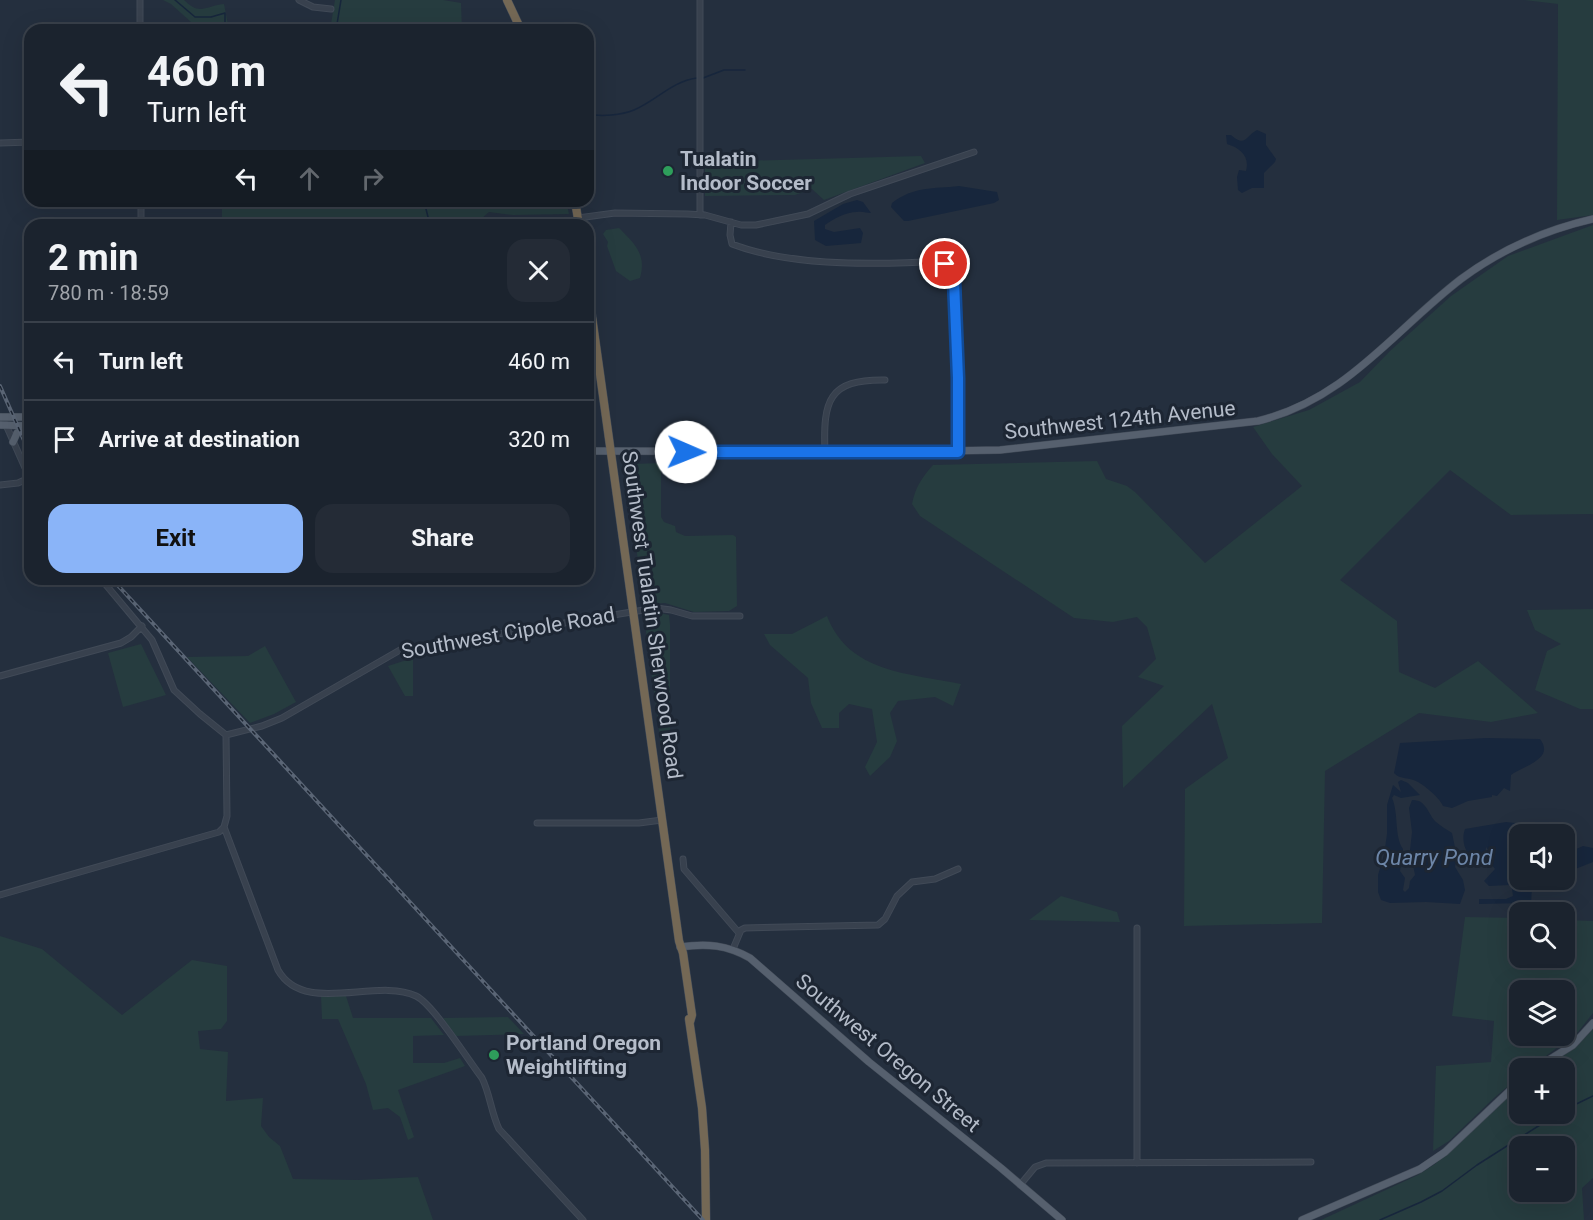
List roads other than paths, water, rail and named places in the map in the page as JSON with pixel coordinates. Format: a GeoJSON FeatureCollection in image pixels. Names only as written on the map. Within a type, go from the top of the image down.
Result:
{"type":"FeatureCollection","features":[{"type":"Feature","properties":{"kind":"highway"},"geometry":{"type":"LineString","coordinates":[[507,0],[518,24]]}},
{"type":"Feature","properties":{"kind":"highway","name":"Southwest Tualatin Sherwood Road"},"geometry":{"type":"LineString","coordinates":[[594,331],[680,947],[692,1015],[690,1022],[704,1131],[706,1220]]}},
{"type":"Feature","properties":{"kind":"main road","name":"Southwest 124th Avenue"},"geometry":{"type":"LineString","coordinates":[[594,451],[958,452],[1028,448],[1250,423],[1282,414],[1310,402],[1340,384],[1450,288],[1481,265],[1532,238],[1593,219]]}},
{"type":"Feature","properties":{"kind":"main road"},"geometry":{"type":"LineString","coordinates":[[24,417],[1,415],[3,425],[24,426]]}},
{"type":"Feature","properties":{"kind":"main road"},"geometry":{"type":"LineString","coordinates":[[13,442],[17,433],[24,429]]}},
{"type":"Feature","properties":{"kind":"main road","name":"Southwest Oregon Street"},"geometry":{"type":"LineString","coordinates":[[680,947],[706,944],[733,949],[755,962],[876,1068],[1062,1220]]}},
{"type":"Feature","properties":{"kind":"main road"},"geometry":{"type":"LineString","coordinates":[[1552,1058],[1573,1045],[1593,1023]]}},
{"type":"Feature","properties":{"kind":"main road"},"geometry":{"type":"LineString","coordinates":[[1302,1220],[1420,1169],[1437,1159],[1509,1091]]}},
{"type":"Feature","properties":{"kind":"street"},"geometry":{"type":"LineString","coordinates":[[140,0],[140,24]]}},
{"type":"Feature","properties":{"kind":"street"},"geometry":{"type":"LineString","coordinates":[[299,0],[313,7],[331,9]]}},
{"type":"Feature","properties":{"kind":"street"},"geometry":{"type":"LineString","coordinates":[[700,0],[700,215]]}},
{"type":"Feature","properties":{"kind":"street"},"geometry":{"type":"LineString","coordinates":[[0,143],[24,142]]}},
{"type":"Feature","properties":{"kind":"street"},"geometry":{"type":"LineString","coordinates":[[594,219],[631,213],[700,215],[741,225],[756,225],[797,218],[850,194],[974,152]]}},
{"type":"Feature","properties":{"kind":"street"},"geometry":{"type":"LineString","coordinates":[[731,222],[732,244],[775,256],[826,261],[897,263],[942,261],[945,264],[954,281],[958,452]]}},
{"type":"Feature","properties":{"kind":"street"},"geometry":{"type":"LineString","coordinates":[[825,452],[826,415],[829,403],[836,393],[851,382],[885,380]]}},
{"type":"Feature","properties":{"kind":"street"},"geometry":{"type":"LineString","coordinates":[[3,425],[24,465]]}},
{"type":"Feature","properties":{"kind":"street"},"geometry":{"type":"LineString","coordinates":[[0,485],[24,480]]}},
{"type":"Feature","properties":{"kind":"street"},"geometry":{"type":"LineString","coordinates":[[106,585],[156,646],[174,690],[226,735],[228,811],[224,827],[278,970],[285,981],[309,992],[398,991],[414,995],[428,1003],[482,1078],[499,1129],[583,1220]]}},
{"type":"Feature","properties":{"kind":"street","name":"Southwest Cipole Road"},"geometry":{"type":"LineString","coordinates":[[226,735],[282,718],[400,650],[656,608],[692,616],[741,616]]}},
{"type":"Feature","properties":{"kind":"street"},"geometry":{"type":"LineString","coordinates":[[0,676],[121,643],[142,626]]}},
{"type":"Feature","properties":{"kind":"street"},"geometry":{"type":"LineString","coordinates":[[537,823],[639,823],[662,820]]}},
{"type":"Feature","properties":{"kind":"street"},"geometry":{"type":"LineString","coordinates":[[0,895],[208,836],[224,827]]}},
{"type":"Feature","properties":{"kind":"street"},"geometry":{"type":"LineString","coordinates":[[683,859],[684,869],[739,933]]}},
{"type":"Feature","properties":{"kind":"street"},"geometry":{"type":"LineString","coordinates":[[733,949],[739,933],[745,928],[878,925],[885,919],[897,896],[912,882],[935,879],[958,869]]}},
{"type":"Feature","properties":{"kind":"street"},"geometry":{"type":"LineString","coordinates":[[1137,928],[1137,1163]]}},
{"type":"Feature","properties":{"kind":"street"},"geometry":{"type":"LineString","coordinates":[[1020,1185],[1040,1164],[1311,1162]]}},
{"type":"Feature","properties":{"kind":"water"},"geometry":{"type":"Polygon","coordinates":[[[1257,130],[1266,134],[1266,145],[1276,159],[1264,173],[1264,188],[1252,188],[1242,193],[1238,190],[1237,177],[1239,170],[1246,171],[1247,161],[1240,150],[1227,144],[1226,135],[1243,141],[1257,130]]]}},
{"type":"Feature","properties":{"kind":"water"},"geometry":{"type":"Polygon","coordinates":[[[959,186],[997,192],[999,200],[908,221],[904,221],[891,207],[892,203],[916,191],[959,186]]]}},
{"type":"Feature","properties":{"kind":"water"},"geometry":{"type":"Polygon","coordinates":[[[857,200],[863,202],[871,213],[853,212],[844,215],[825,225],[825,229],[834,232],[860,228],[863,233],[861,243],[826,246],[815,240],[814,221],[843,204],[857,200]]]}},
{"type":"Feature","properties":{"kind":"water"},"geometry":{"type":"Polygon","coordinates":[[[1486,738],[1540,739],[1544,752],[1536,761],[1511,775],[1510,791],[1504,788],[1497,796],[1492,795],[1492,797],[1468,801],[1452,808],[1443,806],[1428,789],[1418,782],[1399,777],[1394,773],[1400,743],[1486,738]]]}},
{"type":"Feature","properties":{"kind":"water","name":"Quarry Pond"},"geometry":{"type":"Polygon","coordinates":[[[1401,780],[1408,783],[1420,795],[1401,798],[1394,795],[1392,798],[1398,838],[1403,849],[1400,871],[1405,878],[1403,890],[1405,892],[1409,888],[1410,881],[1415,875],[1410,850],[1412,832],[1409,808],[1412,800],[1417,800],[1424,804],[1436,822],[1452,833],[1457,857],[1455,867],[1463,880],[1465,890],[1460,904],[1390,903],[1381,900],[1378,892],[1378,875],[1387,834],[1387,805],[1393,785],[1401,792],[1398,782],[1401,780]]]}},
{"type":"Feature","properties":{"kind":"water"},"geometry":{"type":"Polygon","coordinates":[[[1506,822],[1523,824],[1509,824],[1509,885],[1489,886],[1484,881],[1495,869],[1489,852],[1486,847],[1485,860],[1482,864],[1472,858],[1464,845],[1465,829],[1506,822]]]}},
{"type":"Feature","properties":{"kind":"water"},"geometry":{"type":"Polygon","coordinates":[[[1583,846],[1593,848],[1593,862],[1575,869],[1575,850],[1583,846]]]}},
{"type":"Feature","properties":{"kind":"water"},"geometry":{"type":"Polygon","coordinates":[[[1512,890],[1532,890],[1531,902],[1479,904],[1479,899],[1506,899],[1513,896],[1512,890]]]}},
{"type":"Feature","properties":{"kind":"waterway"},"geometry":{"type":"LineString","coordinates":[[175,0],[195,17],[211,17],[225,13],[225,24]]}},
{"type":"Feature","properties":{"kind":"waterway"},"geometry":{"type":"LineString","coordinates":[[337,24],[341,0]]}},
{"type":"Feature","properties":{"kind":"waterway"},"geometry":{"type":"LineString","coordinates":[[703,78],[724,70],[745,70]]}},
{"type":"Feature","properties":{"kind":"waterway"},"geometry":{"type":"LineString","coordinates":[[594,115],[629,112],[672,87],[697,78]]}},
{"type":"Feature","properties":{"kind":"waterway"},"geometry":{"type":"LineString","coordinates":[[426,207],[428,219]]}},
{"type":"Feature","properties":{"kind":"waterway"},"geometry":{"type":"LineString","coordinates":[[1575,1105],[1593,1096]]}},
{"type":"Feature","properties":{"kind":"waterway"},"geometry":{"type":"LineString","coordinates":[[1380,1220],[1442,1191],[1477,1165],[1542,1124]]}},
{"type":"Feature","properties":{"kind":"railway"},"geometry":{"type":"LineString","coordinates":[[0,386],[24,440]]}},
{"type":"Feature","properties":{"kind":"railway"},"geometry":{"type":"LineString","coordinates":[[118,585],[703,1220]]}},
{"type":"Feature","properties":{"kind":"place","name":"Tualatin Indoor Soccer"},"geometry":{"type":"Point","coordinates":[668,171]}},
{"type":"Feature","properties":{"kind":"place","name":"Portland Oregon Weightlifting"},"geometry":{"type":"Point","coordinates":[494,1055]}}]}
